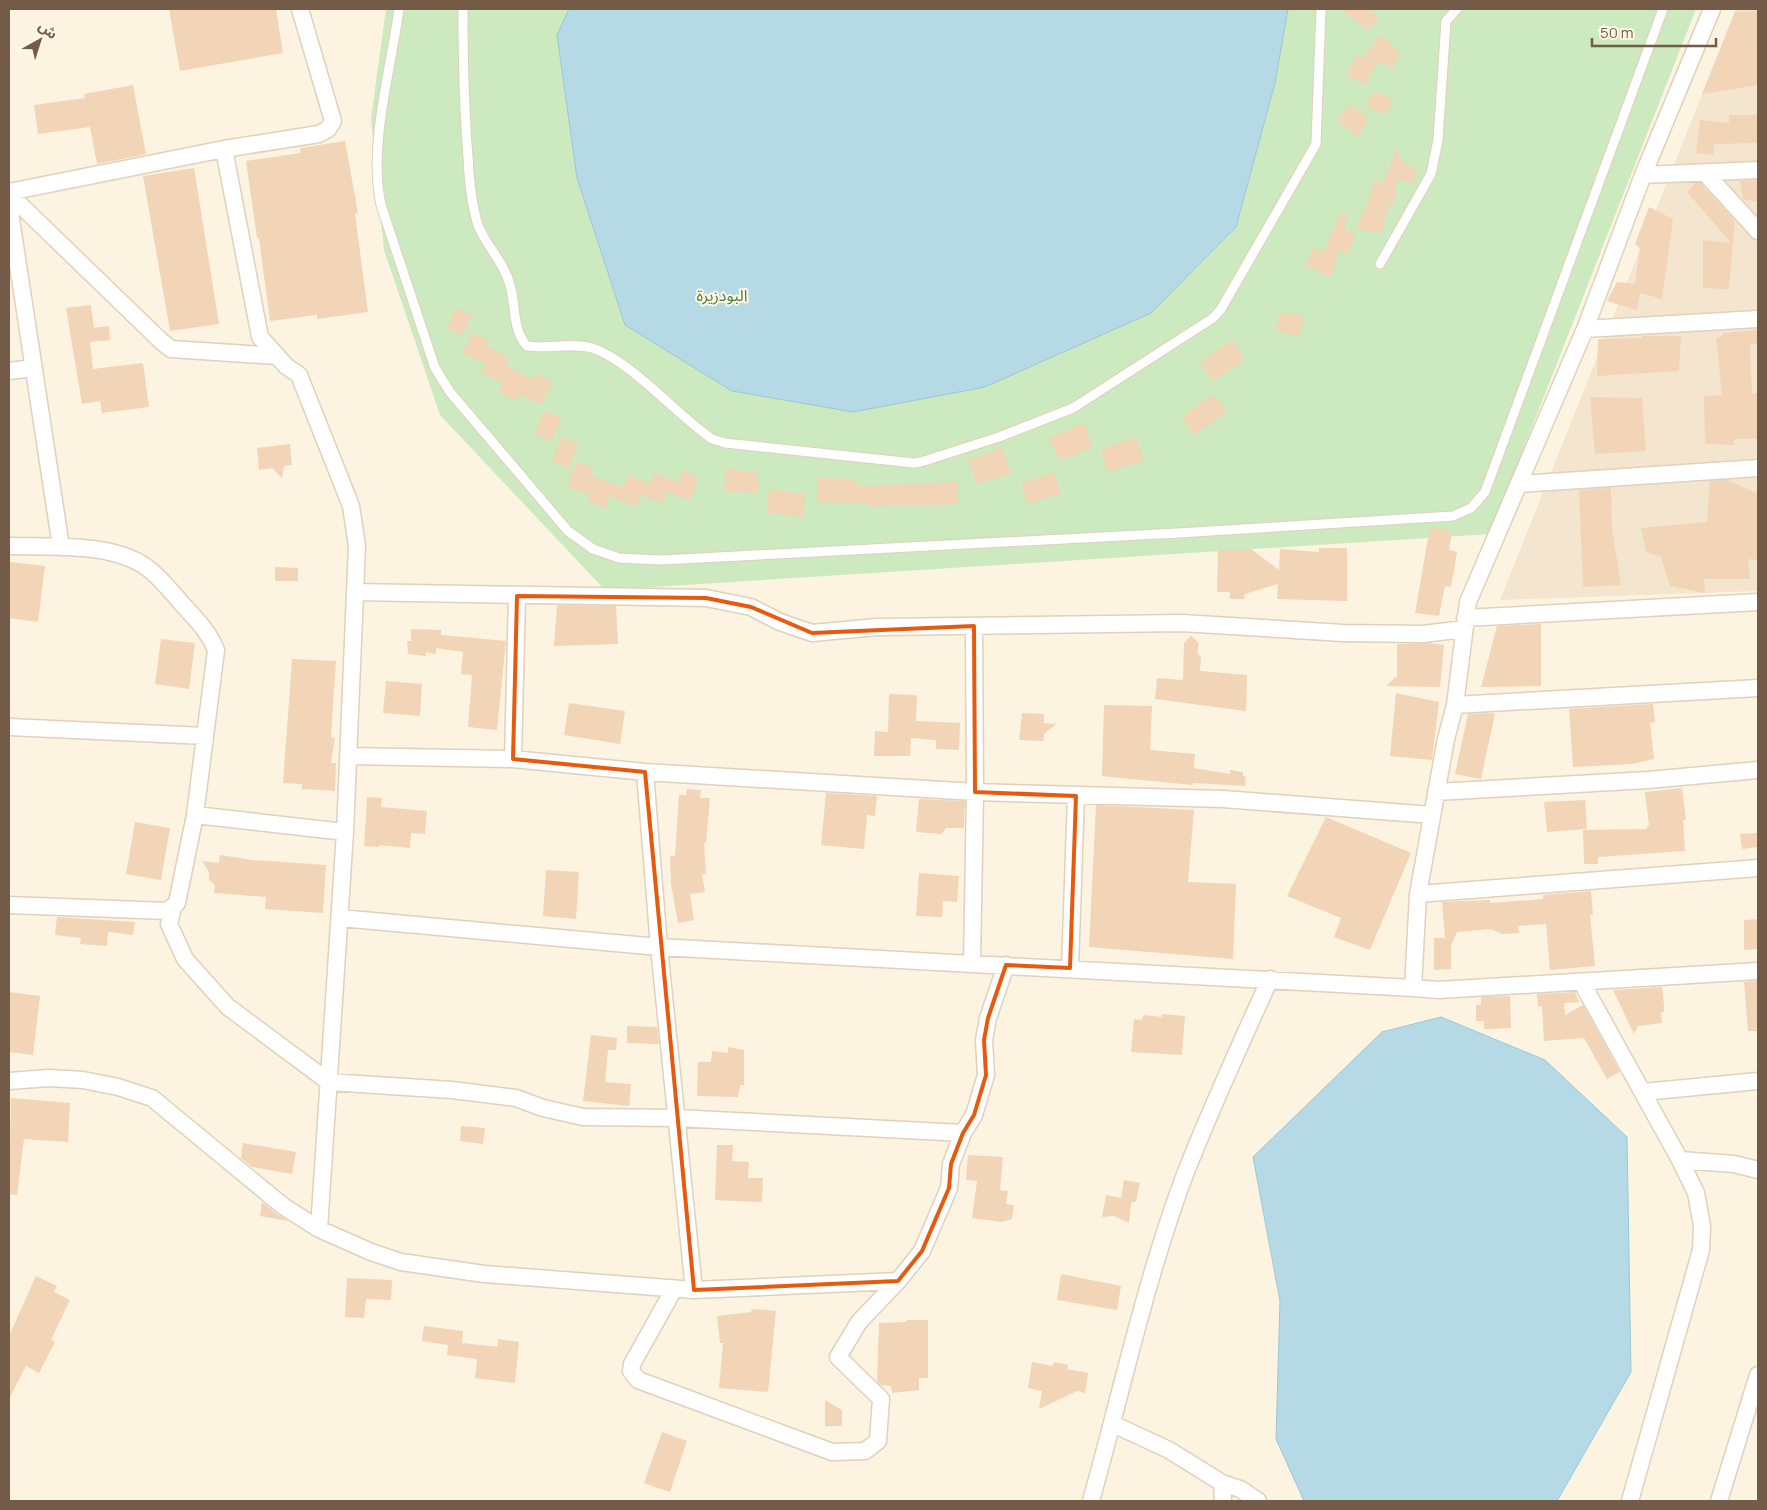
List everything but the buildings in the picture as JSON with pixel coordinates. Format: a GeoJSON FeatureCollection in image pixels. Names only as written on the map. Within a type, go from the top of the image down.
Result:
{"type":"FeatureCollection","features":[{"type":"Feature","properties":{"kind":"street"},"geometry":{"type":"LineString","coordinates":[[9,193],[224,149],[319,134],[328,129],[333,121],[300,9]]}},
{"type":"Feature","properties":{"kind":"street"},"geometry":{"type":"LineString","coordinates":[[1413,988],[1418,894],[1436,792],[1455,705],[1465,624],[1473,589],[1585,329],[1643,175],[1712,9]]}},
{"type":"Feature","properties":{"kind":"street"},"geometry":{"type":"LineString","coordinates":[[224,149],[260,337],[276,356],[299,375],[351,506],[357,546],[350,756],[319,1229]]}},
{"type":"Feature","properties":{"kind":"street"},"geometry":{"type":"LineString","coordinates":[[1643,175],[1758,170]]}},
{"type":"Feature","properties":{"kind":"street"},"geometry":{"type":"LineString","coordinates":[[1705,173],[1758,231]]}},
{"type":"Feature","properties":{"kind":"street"},"geometry":{"type":"LineString","coordinates":[[9,193],[161,341],[172,349],[276,356]]}},
{"type":"Feature","properties":{"kind":"street"},"geometry":{"type":"LineString","coordinates":[[9,206],[61,547]]}},
{"type":"Feature","properties":{"kind":"street"},"geometry":{"type":"LineString","coordinates":[[1585,329],[1758,319]]}},
{"type":"Feature","properties":{"kind":"street"},"geometry":{"type":"LineString","coordinates":[[9,371],[34,368]]}},
{"type":"Feature","properties":{"kind":"street"},"geometry":{"type":"LineString","coordinates":[[1519,484],[1758,468]]}},
{"type":"Feature","properties":{"kind":"street"},"geometry":{"type":"LineString","coordinates":[[9,546],[99,550],[128,557],[150,569],[205,630],[216,650],[206,736],[194,815],[177,903],[173,908],[169,924],[185,959],[228,1007],[329,1082],[452,1090],[516,1098],[543,1108],[583,1117],[677,1118],[963,1133]]}},
{"type":"Feature","properties":{"kind":"street"},"geometry":{"type":"LineString","coordinates":[[355,592],[706,598],[751,607],[780,622],[812,633],[877,627],[1182,623],[1343,633],[1424,634],[1465,624],[1758,602]]}},
{"type":"Feature","properties":{"kind":"street"},"geometry":{"type":"LineString","coordinates":[[513,759],[517,596]]}},
{"type":"Feature","properties":{"kind":"street"},"geometry":{"type":"LineString","coordinates":[[972,963],[975,792],[974,626]]}},
{"type":"Feature","properties":{"kind":"street"},"geometry":{"type":"LineString","coordinates":[[1455,705],[1758,688]]}},
{"type":"Feature","properties":{"kind":"street"},"geometry":{"type":"LineString","coordinates":[[9,727],[206,736]]}},
{"type":"Feature","properties":{"kind":"street"},"geometry":{"type":"LineString","coordinates":[[350,756],[513,759],[645,772],[975,792],[1223,799],[1432,815]]}},
{"type":"Feature","properties":{"kind":"street"},"geometry":{"type":"LineString","coordinates":[[1436,792],[1648,780],[1758,770]]}},
{"type":"Feature","properties":{"kind":"street"},"geometry":{"type":"LineString","coordinates":[[645,772],[659,947],[694,1290]]}},
{"type":"Feature","properties":{"kind":"street"},"geometry":{"type":"LineString","coordinates":[[1070,968],[1076,796]]}},
{"type":"Feature","properties":{"kind":"street"},"geometry":{"type":"LineString","coordinates":[[194,815],[345,832]]}},
{"type":"Feature","properties":{"kind":"street"},"geometry":{"type":"LineString","coordinates":[[1418,894],[1758,868]]}},
{"type":"Feature","properties":{"kind":"street"},"geometry":{"type":"LineString","coordinates":[[9,905],[167,911],[173,908]]}},
{"type":"Feature","properties":{"kind":"street"},"geometry":{"type":"LineString","coordinates":[[340,918],[659,947],[1270,979],[1438,990],[1582,983],[1758,971]]}},
{"type":"Feature","properties":{"kind":"street"},"geometry":{"type":"LineString","coordinates":[[674,1289],[632,1364],[632,1375],[638,1380],[832,1452],[865,1451],[878,1441],[881,1399],[838,1357],[859,1322],[898,1281],[922,1251],[926,1242],[949,1188],[951,1164],[963,1133],[974,1115],[986,1075],[984,1040],[988,1018],[1006,965]]}},
{"type":"Feature","properties":{"kind":"street"},"geometry":{"type":"LineString","coordinates":[[1091,1501],[1159,1253],[1184,1178],[1218,1094],[1270,979]]}},
{"type":"Feature","properties":{"kind":"street"},"geometry":{"type":"LineString","coordinates":[[1582,983],[1680,1160],[1696,1194],[1702,1226],[1701,1250],[1630,1501]]}},
{"type":"Feature","properties":{"kind":"street"},"geometry":{"type":"LineString","coordinates":[[9,1081],[49,1078],[83,1080],[118,1087],[152,1098],[283,1206],[319,1229],[370,1252],[401,1262],[484,1274],[694,1290],[898,1281]]}},
{"type":"Feature","properties":{"kind":"street"},"geometry":{"type":"LineString","coordinates":[[1643,1092],[1758,1081]]}},
{"type":"Feature","properties":{"kind":"street"},"geometry":{"type":"LineString","coordinates":[[1680,1160],[1734,1164],[1758,1170]]}},
{"type":"Feature","properties":{"kind":"street"},"geometry":{"type":"LineString","coordinates":[[1720,1501],[1758,1375]]}},
{"type":"Feature","properties":{"kind":"street"},"geometry":{"type":"LineString","coordinates":[[1113,1424],[1169,1450],[1222,1483],[1240,1489],[1258,1501]]}},
{"type":"Feature","properties":{"kind":"street"},"geometry":{"type":"LineString","coordinates":[[1222,1483],[1223,1501]]}},
{"type":"Feature","properties":{"kind":"lane"},"geometry":{"type":"LineString","coordinates":[[399,9],[377,158],[376,184],[390,234],[435,368],[456,399],[568,531],[593,550],[619,558],[661,560],[1168,534],[1453,516],[1471,508],[1485,492],[1663,9]]}},
{"type":"Feature","properties":{"kind":"lane"},"geometry":{"type":"LineString","coordinates":[[463,9],[465,116],[473,206],[486,241],[508,279],[518,332],[527,346],[564,345],[591,348],[600,352],[634,375],[712,439],[726,443],[914,463],[999,436],[1073,408],[1217,314],[1316,144],[1321,9]]}},
{"type":"Feature","properties":{"kind":"lane"},"geometry":{"type":"LineString","coordinates":[[1380,264],[1432,174],[1438,140],[1446,21],[1456,9]]}},
{"type":"Feature","properties":{"kind":"highlighted area"},"geometry":{"type":"Polygon","coordinates":[[[517,596],[706,598],[751,607],[812,633],[974,626],[975,792],[1076,796],[1070,968],[1006,965],[988,1018],[984,1040],[986,1075],[974,1115],[963,1133],[951,1164],[949,1188],[922,1251],[898,1281],[694,1290],[645,772],[513,759],[517,596]]]}},
{"type":"Feature","properties":{"kind":"shaded area"},"geometry":{"type":"Polygon","coordinates":[[[1736,9],[1758,9],[1758,591],[1500,600],[1736,9]]]}},
{"type":"Feature","properties":{"kind":"green space","name":"البودزيرة"},"geometry":{"type":"Polygon","coordinates":[[[386,9],[1696,9],[1490,534],[605,590],[440,415],[384,250],[371,119],[386,9]]]}},
{"type":"Feature","properties":{"kind":"water"},"geometry":{"type":"Polygon","coordinates":[[[569,9],[1288,9],[1275,83],[1236,227],[1151,313],[985,387],[853,412],[732,391],[625,325],[577,178],[557,35],[569,9]]]}},
{"type":"Feature","properties":{"kind":"water"},"geometry":{"type":"Polygon","coordinates":[[[1441,1017],[1545,1060],[1627,1137],[1631,1372],[1557,1501],[1304,1501],[1276,1439],[1280,1301],[1253,1157],[1382,1032],[1441,1017]]]}}]}
